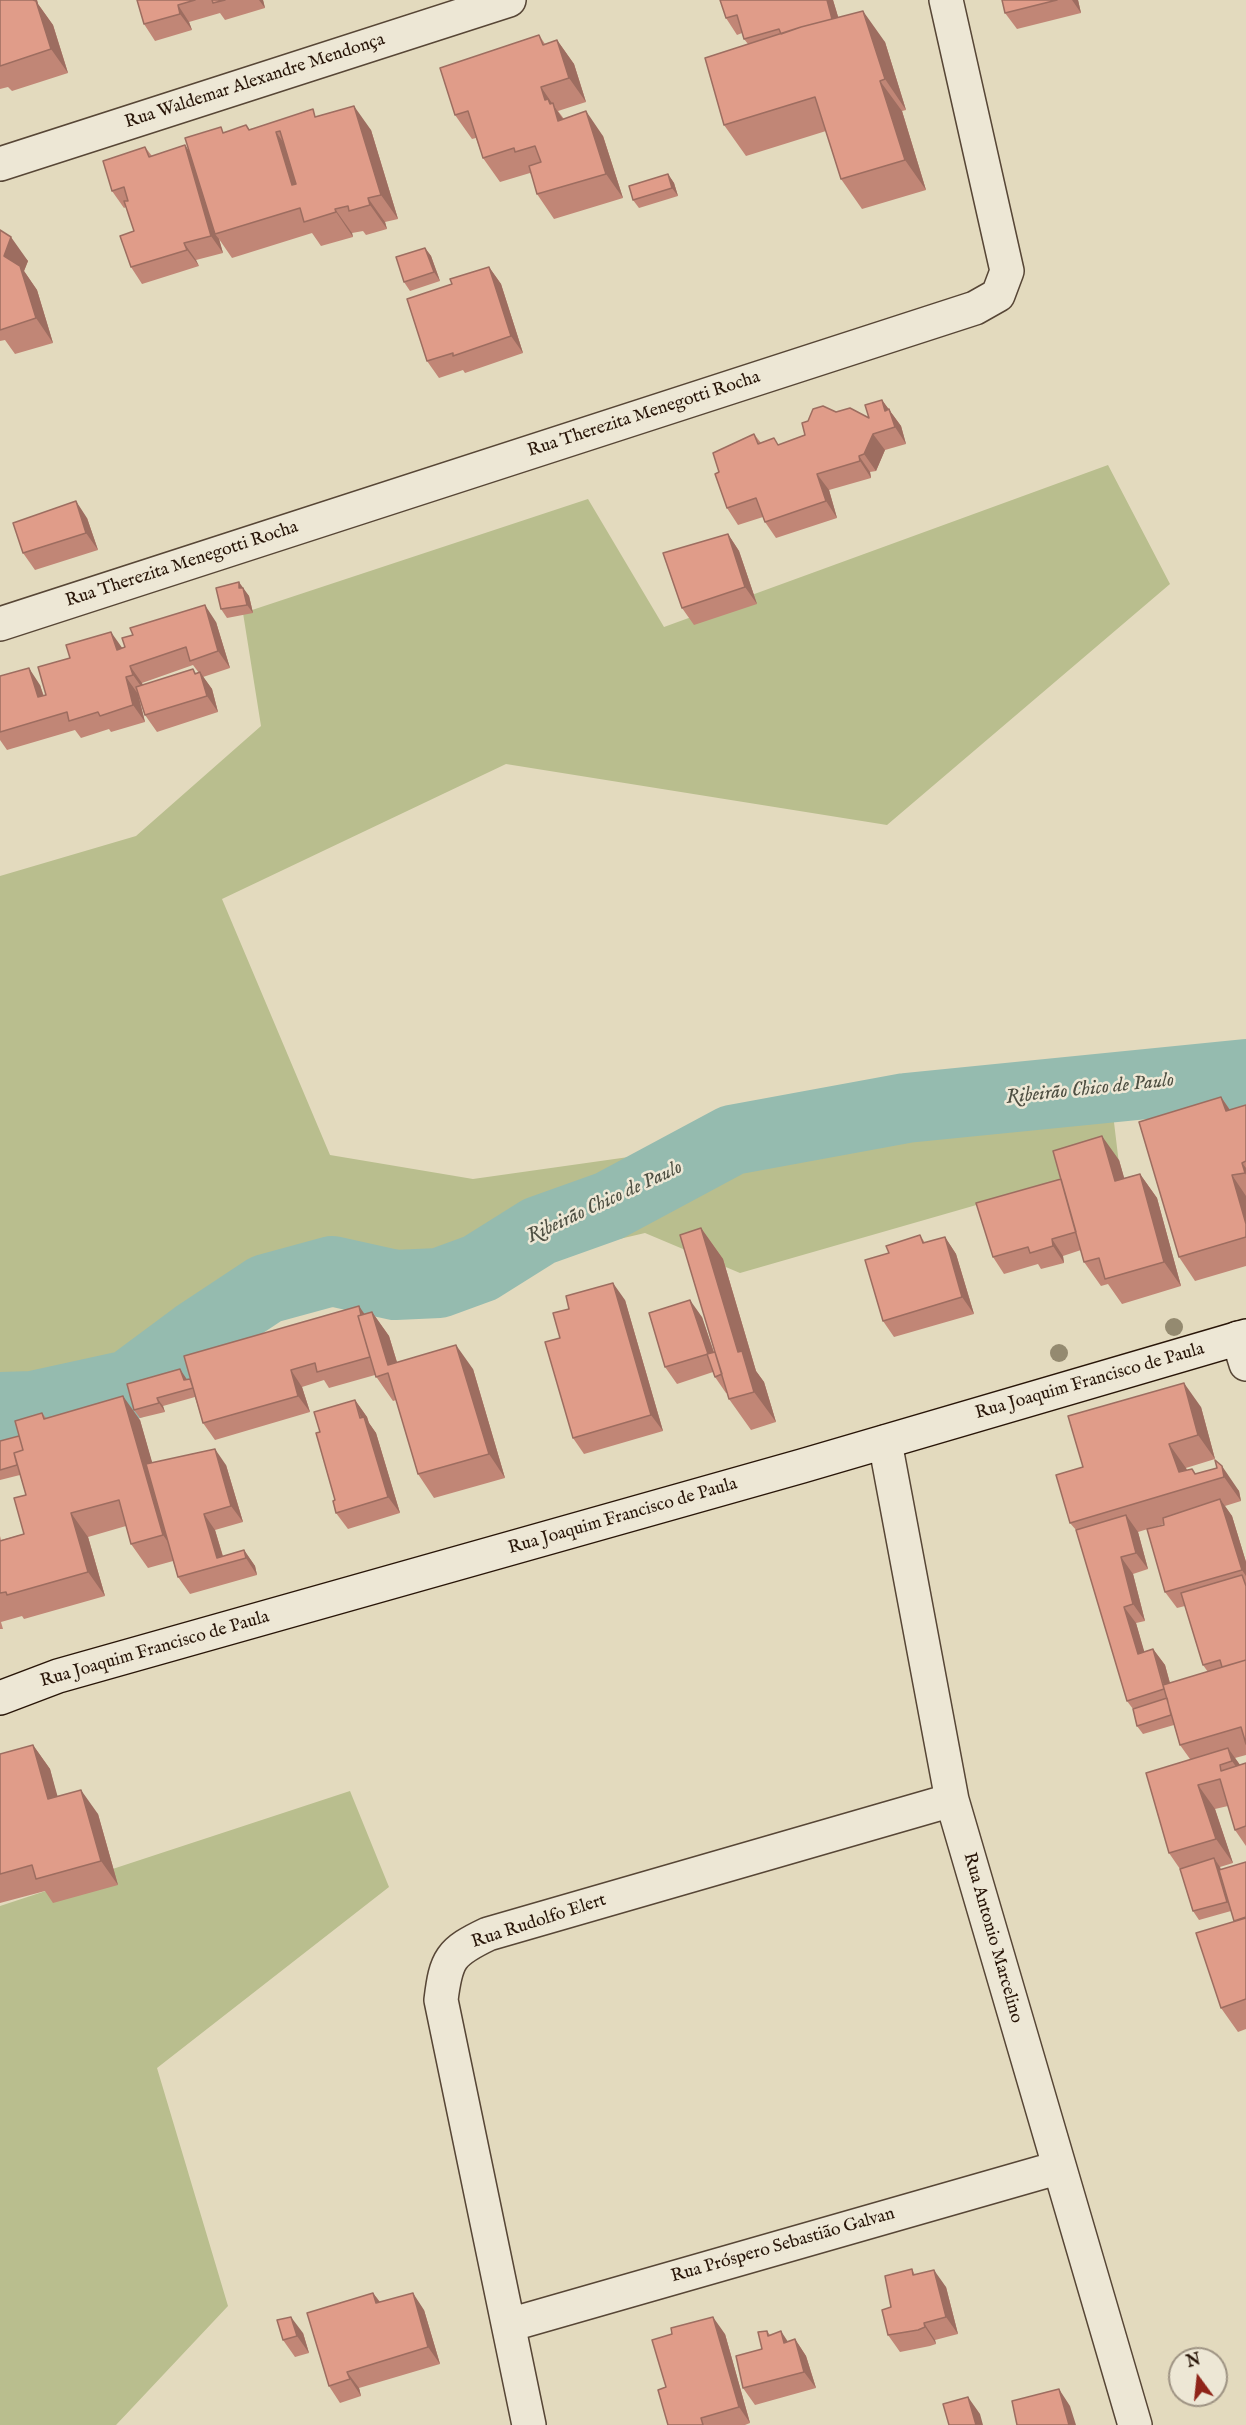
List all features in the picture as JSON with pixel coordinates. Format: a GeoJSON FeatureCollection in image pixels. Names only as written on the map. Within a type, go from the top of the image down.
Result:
{"type":"FeatureCollection","features":[{"type":"Feature","properties":{"kind":"street","name":"Rua Waldemar Alexandre Mendonça"},"geometry":{"type":"LineString","coordinates":[[0,164],[509,0]]}},
{"type":"Feature","properties":{"kind":"street","name":"Rua Therezita Menegotti Rocha"},"geometry":{"type":"LineString","coordinates":[[0,624],[975,308],[998,295],[1007,271],[946,0]]}},
{"type":"Feature","properties":{"kind":"street","name":"Rua Joaquim Francisco de Paula"},"geometry":{"type":"LineString","coordinates":[[0,1698],[58,1676],[885,1442],[1243,1346]]}},
{"type":"Feature","properties":{"kind":"street","name":"Rua Antonio Marcelino"},"geometry":{"type":"LineString","coordinates":[[885,1442],[952,1800],[1135,2425]]}},
{"type":"Feature","properties":{"kind":"street","name":"Rua Rudolfo Elert"},"geometry":{"type":"LineString","coordinates":[[529,2425],[441,2000],[445,1968],[463,1946],[488,1934],[952,1800]]}},
{"type":"Feature","properties":{"kind":"street","name":"Rua Próspero Sebastião Galvan"},"geometry":{"type":"LineString","coordinates":[[509,2325],[1058,2168]]}},
{"type":"Feature","properties":{"kind":"green space"},"geometry":{"type":"Polygon","coordinates":[[[1108,465],[1170,584],[887,825],[506,764],[222,899],[330,1155],[473,1179],[1110,1089],[1119,1164],[740,1273],[645,1233],[316,1310],[0,1399],[0,876],[136,836],[261,726],[243,613],[588,499],[664,627],[1108,465]]]}},
{"type":"Feature","properties":{"kind":"green space"},"geometry":{"type":"Polygon","coordinates":[[[350,1791],[389,1887],[157,2068],[228,2306],[116,2425],[0,2425],[0,1906],[350,1791]]]}},
{"type":"Feature","properties":{"kind":"building"},"geometry":{"type":"Polygon","coordinates":[[[0,0],[36,1],[51,49],[0,66],[0,0]]]}},
{"type":"Feature","properties":{"kind":"building"},"geometry":{"type":"Polygon","coordinates":[[[137,0],[195,0],[178,5],[180,14],[144,24],[137,0]]]}},
{"type":"Feature","properties":{"kind":"building"},"geometry":{"type":"Polygon","coordinates":[[[720,0],[827,0],[832,19],[781,34],[779,29],[744,39],[737,15],[726,18],[720,0]]]}},
{"type":"Feature","properties":{"kind":"building"},"geometry":{"type":"Polygon","coordinates":[[[1002,0],[1057,0],[1005,13],[1002,0]]]}},
{"type":"Feature","properties":{"kind":"building"},"geometry":{"type":"Polygon","coordinates":[[[863,11],[885,79],[880,81],[905,160],[841,179],[815,97],[724,125],[705,58],[801,27],[863,11]]]}},
{"type":"Feature","properties":{"kind":"building"},"geometry":{"type":"Polygon","coordinates":[[[539,35],[543,45],[557,40],[569,78],[541,87],[545,100],[548,99],[550,104],[553,103],[558,121],[586,111],[606,174],[537,194],[529,166],[541,162],[535,146],[515,152],[514,148],[483,158],[468,111],[455,115],[440,68],[539,35]]]}},
{"type":"Feature","properties":{"kind":"building"},"geometry":{"type":"Polygon","coordinates":[[[354,106],[381,195],[368,198],[370,205],[349,211],[348,206],[335,209],[336,212],[304,222],[300,208],[215,234],[185,138],[221,127],[223,133],[246,125],[249,130],[313,109],[315,117],[354,106]],[[280,131],[276,132],[292,185],[296,184],[280,131]]]}},
{"type":"Feature","properties":{"kind":"building"},"geometry":{"type":"Polygon","coordinates":[[[185,145],[211,236],[184,243],[187,250],[131,267],[120,236],[134,231],[124,201],[128,201],[124,187],[112,191],[103,161],[145,147],[149,157],[185,145]]]}},
{"type":"Feature","properties":{"kind":"building"},"geometry":{"type":"Polygon","coordinates":[[[668,174],[672,188],[633,200],[629,186],[668,174]]]}},
{"type":"Feature","properties":{"kind":"building"},"geometry":{"type":"Polygon","coordinates":[[[0,230],[11,237],[4,256],[20,266],[36,318],[0,330],[0,230]]]}},
{"type":"Feature","properties":{"kind":"building"},"geometry":{"type":"Polygon","coordinates":[[[425,248],[434,272],[404,282],[396,257],[425,248]]]}},
{"type":"Feature","properties":{"kind":"building"},"geometry":{"type":"Polygon","coordinates":[[[489,267],[511,336],[453,356],[453,353],[427,361],[407,299],[452,284],[450,279],[489,267]]]}},
{"type":"Feature","properties":{"kind":"building"},"geometry":{"type":"Polygon","coordinates":[[[882,400],[885,411],[889,409],[895,427],[873,434],[864,454],[859,456],[860,461],[817,474],[826,501],[765,522],[756,498],[727,508],[715,474],[719,472],[713,453],[754,434],[758,444],[774,438],[778,445],[805,435],[802,423],[808,421],[813,409],[823,406],[836,412],[850,408],[869,418],[865,405],[882,400]]]}},
{"type":"Feature","properties":{"kind":"building"},"geometry":{"type":"Polygon","coordinates":[[[76,501],[86,533],[23,553],[13,523],[76,501]]]}},
{"type":"Feature","properties":{"kind":"building"},"geometry":{"type":"Polygon","coordinates":[[[728,534],[745,587],[682,608],[663,553],[728,534]]]}},
{"type":"Feature","properties":{"kind":"building"},"geometry":{"type":"Polygon","coordinates":[[[239,582],[239,588],[243,588],[247,605],[221,609],[216,588],[239,582]]]}},
{"type":"Feature","properties":{"kind":"building"},"geometry":{"type":"Polygon","coordinates":[[[205,605],[218,651],[190,661],[186,647],[130,666],[133,675],[126,677],[133,705],[100,716],[98,712],[69,721],[67,712],[0,732],[0,676],[29,668],[38,697],[46,695],[38,667],[70,658],[66,645],[111,632],[117,650],[125,647],[122,638],[133,635],[130,628],[205,605]]]}},
{"type":"Feature","properties":{"kind":"building"},"geometry":{"type":"Polygon","coordinates":[[[193,669],[195,674],[200,672],[207,696],[145,715],[136,687],[193,669]]]}},
{"type":"Feature","properties":{"kind":"building"},"geometry":{"type":"Polygon","coordinates":[[[1221,1097],[1226,1111],[1246,1105],[1246,1161],[1242,1163],[1245,1173],[1232,1175],[1246,1224],[1246,1237],[1179,1257],[1139,1122],[1221,1097]]]}},
{"type":"Feature","properties":{"kind":"building"},"geometry":{"type":"Polygon","coordinates":[[[1102,1136],[1115,1181],[1140,1174],[1164,1262],[1105,1279],[1099,1258],[1084,1262],[1053,1151],[1102,1136]]]}},
{"type":"Feature","properties":{"kind":"building"},"geometry":{"type":"Polygon","coordinates":[[[1061,1179],[1076,1232],[1052,1239],[1053,1246],[1030,1253],[1028,1247],[993,1257],[976,1203],[1061,1179]]]}},
{"type":"Feature","properties":{"kind":"building"},"geometry":{"type":"Polygon","coordinates":[[[701,1228],[738,1352],[742,1351],[754,1392],[729,1399],[680,1235],[701,1228]]]}},
{"type":"Feature","properties":{"kind":"building"},"geometry":{"type":"Polygon","coordinates":[[[920,1235],[923,1243],[945,1237],[962,1297],[883,1321],[865,1260],[889,1253],[886,1246],[920,1235]]]}},
{"type":"Feature","properties":{"kind":"building"},"geometry":{"type":"Polygon","coordinates":[[[613,1283],[651,1415],[573,1438],[545,1342],[560,1338],[553,1313],[569,1309],[566,1296],[613,1283]]]}},
{"type":"Feature","properties":{"kind":"building"},"geometry":{"type":"Polygon","coordinates":[[[690,1300],[708,1354],[665,1367],[649,1313],[690,1300]]]}},
{"type":"Feature","properties":{"kind":"building"},"geometry":{"type":"Polygon","coordinates":[[[359,1306],[361,1315],[358,1316],[370,1357],[317,1372],[315,1363],[291,1370],[298,1396],[203,1423],[184,1356],[359,1306]]]}},
{"type":"Feature","properties":{"kind":"building"},"geometry":{"type":"Polygon","coordinates":[[[372,1312],[388,1365],[456,1345],[489,1454],[418,1474],[388,1373],[376,1377],[358,1316],[372,1312]]]}},
{"type":"Feature","properties":{"kind":"building"},"geometry":{"type":"Polygon","coordinates":[[[715,1352],[722,1374],[715,1377],[707,1354],[715,1352]]]}},
{"type":"Feature","properties":{"kind":"building"},"geometry":{"type":"Polygon","coordinates":[[[180,1369],[184,1380],[190,1379],[193,1388],[157,1398],[159,1403],[134,1410],[127,1384],[180,1369]]]}},
{"type":"Feature","properties":{"kind":"building"},"geometry":{"type":"Polygon","coordinates":[[[1184,1383],[1198,1435],[1169,1444],[1179,1472],[1192,1469],[1195,1474],[1217,1468],[1215,1460],[1222,1466],[1224,1477],[1070,1523],[1056,1475],[1083,1467],[1068,1416],[1184,1383]]]}},
{"type":"Feature","properties":{"kind":"building"},"geometry":{"type":"Polygon","coordinates":[[[123,1396],[163,1535],[131,1544],[119,1500],[71,1513],[88,1572],[7,1595],[6,1592],[0,1593],[0,1541],[24,1534],[14,1498],[26,1495],[14,1453],[23,1450],[15,1421],[42,1413],[44,1419],[123,1396]]]}},
{"type":"Feature","properties":{"kind":"building"},"geometry":{"type":"Polygon","coordinates":[[[355,1400],[360,1418],[364,1417],[388,1497],[336,1513],[333,1501],[335,1500],[316,1433],[320,1432],[314,1412],[355,1400]]]}},
{"type":"Feature","properties":{"kind":"building"},"geometry":{"type":"Polygon","coordinates":[[[19,1436],[23,1450],[14,1453],[17,1465],[0,1470],[0,1441],[19,1436]]]}},
{"type":"Feature","properties":{"kind":"building"},"geometry":{"type":"Polygon","coordinates":[[[215,1449],[231,1506],[204,1514],[217,1558],[244,1550],[246,1558],[178,1577],[146,1464],[215,1449]]]}},
{"type":"Feature","properties":{"kind":"building"},"geometry":{"type":"Polygon","coordinates":[[[1220,1499],[1242,1570],[1165,1592],[1147,1529],[1164,1525],[1163,1518],[1220,1499]]]}},
{"type":"Feature","properties":{"kind":"building"},"geometry":{"type":"Polygon","coordinates":[[[1126,1515],[1136,1553],[1121,1557],[1133,1604],[1124,1607],[1138,1654],[1153,1649],[1164,1689],[1127,1701],[1076,1530],[1126,1515]]]}},
{"type":"Feature","properties":{"kind":"building"},"geometry":{"type":"Polygon","coordinates":[[[1242,1575],[1246,1586],[1246,1660],[1222,1667],[1220,1660],[1203,1665],[1181,1593],[1242,1575]]]}},
{"type":"Feature","properties":{"kind":"building"},"geometry":{"type":"Polygon","coordinates":[[[1246,1660],[1246,1744],[1241,1727],[1180,1745],[1163,1685],[1246,1660]]]}},
{"type":"Feature","properties":{"kind":"building"},"geometry":{"type":"Polygon","coordinates":[[[1167,1698],[1171,1715],[1137,1726],[1133,1709],[1167,1698]]]}},
{"type":"Feature","properties":{"kind":"building"},"geometry":{"type":"Polygon","coordinates":[[[33,1745],[48,1799],[81,1790],[101,1861],[36,1879],[32,1865],[0,1874],[0,1754],[33,1745]]]}},
{"type":"Feature","properties":{"kind":"building"},"geometry":{"type":"Polygon","coordinates":[[[1228,1748],[1232,1761],[1220,1765],[1221,1771],[1246,1763],[1246,1826],[1235,1830],[1220,1779],[1198,1785],[1216,1839],[1169,1853],[1146,1773],[1228,1748]]]}},
{"type":"Feature","properties":{"kind":"building"},"geometry":{"type":"Polygon","coordinates":[[[1214,1858],[1227,1902],[1193,1911],[1180,1869],[1214,1858]]]}},
{"type":"Feature","properties":{"kind":"building"},"geometry":{"type":"Polygon","coordinates":[[[1246,1862],[1246,1917],[1234,1921],[1219,1870],[1246,1862]]]}},
{"type":"Feature","properties":{"kind":"building"},"geometry":{"type":"Polygon","coordinates":[[[1246,1918],[1246,1999],[1221,2008],[1196,1933],[1246,1918]]]}},
{"type":"Feature","properties":{"kind":"building"},"geometry":{"type":"Polygon","coordinates":[[[912,2269],[913,2275],[934,2270],[946,2317],[924,2323],[925,2327],[918,2330],[888,2335],[882,2310],[891,2307],[885,2276],[912,2269]]]}},
{"type":"Feature","properties":{"kind":"building"},"geometry":{"type":"Polygon","coordinates":[[[373,2293],[376,2303],[413,2293],[428,2347],[347,2372],[350,2379],[329,2386],[307,2313],[373,2293]]]}},
{"type":"Feature","properties":{"kind":"building"},"geometry":{"type":"Polygon","coordinates":[[[291,2317],[297,2336],[283,2340],[277,2320],[291,2317]]]}},
{"type":"Feature","properties":{"kind":"building"},"geometry":{"type":"Polygon","coordinates":[[[713,2317],[739,2407],[701,2418],[703,2425],[668,2425],[658,2390],[666,2387],[652,2340],[672,2334],[671,2328],[713,2317]]]}},
{"type":"Feature","properties":{"kind":"building"},"geometry":{"type":"Polygon","coordinates":[[[767,2331],[768,2336],[781,2331],[784,2343],[795,2339],[804,2372],[743,2388],[736,2356],[762,2349],[758,2332],[767,2331]]]}},
{"type":"Feature","properties":{"kind":"building"},"geometry":{"type":"Polygon","coordinates":[[[1059,2389],[1069,2425],[1017,2425],[1012,2401],[1059,2389]]]}},
{"type":"Feature","properties":{"kind":"building"},"geometry":{"type":"Polygon","coordinates":[[[968,2397],[976,2425],[949,2425],[943,2404],[968,2397]]]}},
{"type":"Feature","properties":{"kind":"waterway","name":"Ribeirão Chico de Paulo"},"geometry":{"type":"LineString","coordinates":[[0,1407],[33,1406],[129,1385],[195,1336],[266,1289],[332,1271],[395,1285],[439,1283],[480,1268],[539,1231],[609,1206],[732,1140],[906,1108],[1246,1074]]}}]}
